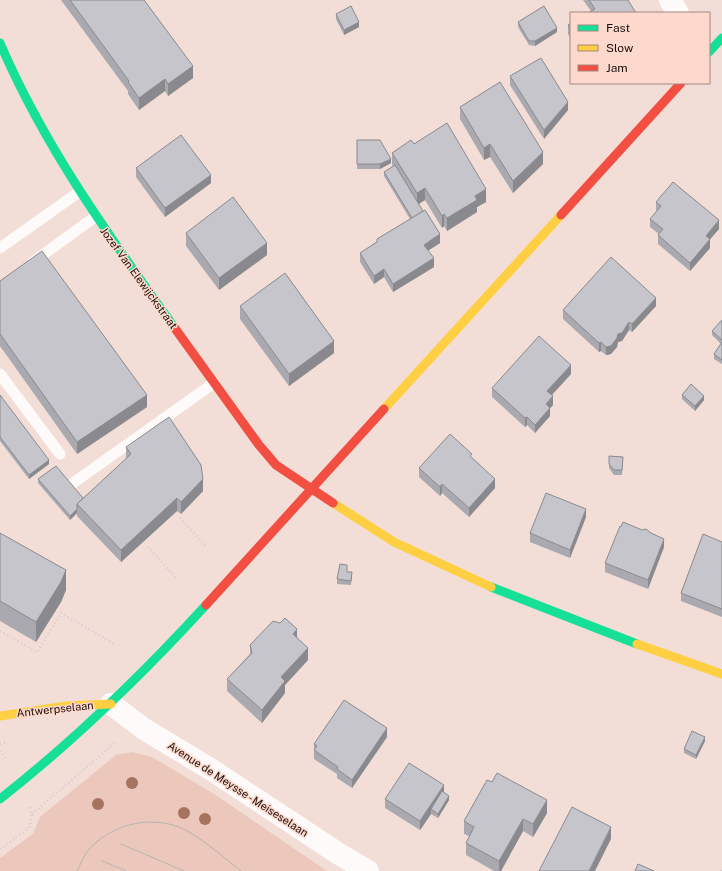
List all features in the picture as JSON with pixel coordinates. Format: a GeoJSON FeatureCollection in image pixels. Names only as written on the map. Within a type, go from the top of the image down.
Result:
{"type":"FeatureCollection","features":[{"type":"Feature","properties":{"kind":"main road"},"geometry":{"type":"LineString","coordinates":[[710,51],[722,38]]}},
{"type":"Feature","properties":{"kind":"main road","name":"Jozef Van Elewijckstraat"},"geometry":{"type":"LineString","coordinates":[[0,43],[9,67],[36,120],[95,217],[265,454],[276,465],[394,542],[442,566],[497,590],[607,634],[722,674]]}},
{"type":"Feature","properties":{"kind":"main road"},"geometry":{"type":"LineString","coordinates":[[0,799],[23,781],[111,704],[159,657],[680,84]]}},
{"type":"Feature","properties":{"kind":"main road","name":"Antwerpselaan"},"geometry":{"type":"LineString","coordinates":[[0,716],[66,706],[111,704]]}},
{"type":"Feature","properties":{"kind":"street"},"geometry":{"type":"LineString","coordinates":[[670,0],[677,12]]}},
{"type":"Feature","properties":{"kind":"street","name":"Avenue de Meysse - Meiseselaan"},"geometry":{"type":"LineString","coordinates":[[111,704],[144,729],[212,770],[339,854],[368,871]]}},
{"type":"Feature","properties":{"kind":"lane"},"geometry":{"type":"LineString","coordinates":[[0,248],[79,192]]}},
{"type":"Feature","properties":{"kind":"lane"},"geometry":{"type":"LineString","coordinates":[[25,268],[95,217]]}},
{"type":"Feature","properties":{"kind":"lane"},"geometry":{"type":"LineString","coordinates":[[0,374],[60,454]]}},
{"type":"Feature","properties":{"kind":"lane"},"geometry":{"type":"LineString","coordinates":[[73,483],[214,383]]}},
{"type":"Feature","properties":{"kind":"path"},"geometry":{"type":"LineString","coordinates":[[180,518],[207,547]]}},
{"type":"Feature","properties":{"kind":"path"},"geometry":{"type":"LineString","coordinates":[[148,547],[177,579]]}},
{"type":"Feature","properties":{"kind":"path"},"geometry":{"type":"LineString","coordinates":[[0,631],[37,652],[61,613],[116,646]]}},
{"type":"Feature","properties":{"kind":"path"},"geometry":{"type":"LineString","coordinates":[[0,849],[25,832],[31,823],[32,814],[118,742],[111,704]]}},
{"type":"Feature","properties":{"kind":"path"},"geometry":{"type":"LineString","coordinates":[[0,750],[5,758]]}},
{"type":"Feature","properties":{"kind":"shaded area"},"geometry":{"type":"Polygon","coordinates":[[[132,752],[152,757],[214,794],[327,871],[0,871],[0,858],[33,834],[40,817],[116,755],[132,752]]]}},
{"type":"Feature","properties":{"kind":"building"},"geometry":{"type":"Polygon","coordinates":[[[70,0],[144,0],[193,66],[168,84],[165,79],[139,98],[128,82],[129,81],[70,0]]]}},
{"type":"Feature","properties":{"kind":"building"},"geometry":{"type":"Polygon","coordinates":[[[589,0],[628,0],[635,12],[590,12],[595,9],[589,0]]]}},
{"type":"Feature","properties":{"kind":"building"},"geometry":{"type":"Polygon","coordinates":[[[351,6],[359,22],[344,30],[336,14],[351,6]]]}},
{"type":"Feature","properties":{"kind":"building"},"geometry":{"type":"Polygon","coordinates":[[[544,6],[557,28],[535,41],[529,41],[518,22],[544,6]]]}},
{"type":"Feature","properties":{"kind":"building"},"geometry":{"type":"Polygon","coordinates":[[[541,58],[568,102],[544,130],[510,76],[541,58]]]}},
{"type":"Feature","properties":{"kind":"building"},"geometry":{"type":"Polygon","coordinates":[[[500,82],[543,152],[513,181],[490,144],[484,148],[460,107],[500,82]]]}},
{"type":"Feature","properties":{"kind":"building"},"geometry":{"type":"Polygon","coordinates":[[[447,123],[486,189],[475,196],[477,200],[447,218],[444,214],[442,216],[425,188],[417,193],[392,153],[411,140],[414,144],[447,123]]]}},
{"type":"Feature","properties":{"kind":"building"},"geometry":{"type":"Polygon","coordinates":[[[181,135],[211,175],[165,208],[136,168],[181,135]]]}},
{"type":"Feature","properties":{"kind":"building"},"geometry":{"type":"Polygon","coordinates":[[[357,140],[380,140],[391,159],[380,164],[357,164],[357,140]]]}},
{"type":"Feature","properties":{"kind":"building"},"geometry":{"type":"Polygon","coordinates":[[[395,165],[423,211],[412,218],[384,172],[395,165]]]}},
{"type":"Feature","properties":{"kind":"building"},"geometry":{"type":"Polygon","coordinates":[[[673,182],[719,220],[706,236],[710,239],[690,263],[658,235],[663,229],[650,219],[661,206],[656,202],[673,182]]]}},
{"type":"Feature","properties":{"kind":"building"},"geometry":{"type":"Polygon","coordinates":[[[233,197],[267,243],[219,278],[186,233],[233,197]]]}},
{"type":"Feature","properties":{"kind":"building"},"geometry":{"type":"Polygon","coordinates":[[[425,210],[440,234],[424,245],[434,258],[393,284],[384,269],[374,276],[360,253],[377,242],[377,239],[425,210]]]}},
{"type":"Feature","properties":{"kind":"building"},"geometry":{"type":"Polygon","coordinates":[[[42,251],[147,395],[77,442],[0,334],[0,281],[42,251]]]}},
{"type":"Feature","properties":{"kind":"building"},"geometry":{"type":"Polygon","coordinates":[[[611,257],[656,298],[632,324],[629,322],[622,333],[618,334],[611,346],[606,347],[601,342],[599,343],[563,310],[611,257]]]}},
{"type":"Feature","properties":{"kind":"building"},"geometry":{"type":"Polygon","coordinates":[[[285,273],[334,341],[289,374],[240,306],[285,273]]]}},
{"type":"Feature","properties":{"kind":"building"},"geometry":{"type":"Polygon","coordinates":[[[722,320],[722,340],[712,331],[722,320]]]}},
{"type":"Feature","properties":{"kind":"building"},"geometry":{"type":"Polygon","coordinates":[[[539,336],[571,365],[547,391],[553,396],[546,404],[550,408],[535,425],[527,417],[525,418],[492,388],[539,336]]]}},
{"type":"Feature","properties":{"kind":"building"},"geometry":{"type":"Polygon","coordinates":[[[722,342],[722,360],[714,354],[722,342]]]}},
{"type":"Feature","properties":{"kind":"building"},"geometry":{"type":"Polygon","coordinates":[[[691,384],[704,396],[695,406],[682,395],[691,384]]]}},
{"type":"Feature","properties":{"kind":"building"},"geometry":{"type":"Polygon","coordinates":[[[0,395],[49,460],[29,475],[0,437],[0,395]]]}},
{"type":"Feature","properties":{"kind":"building"},"geometry":{"type":"Polygon","coordinates":[[[169,417],[201,465],[203,479],[181,502],[177,498],[121,550],[77,504],[131,454],[126,447],[169,417]]]}},
{"type":"Feature","properties":{"kind":"building"},"geometry":{"type":"Polygon","coordinates":[[[450,434],[472,454],[470,456],[495,479],[469,508],[442,484],[440,487],[419,468],[450,434]]]}},
{"type":"Feature","properties":{"kind":"building"},"geometry":{"type":"Polygon","coordinates":[[[609,456],[623,457],[622,470],[614,470],[609,464],[609,456]]]}},
{"type":"Feature","properties":{"kind":"building"},"geometry":{"type":"Polygon","coordinates":[[[56,466],[83,498],[77,504],[77,509],[70,516],[38,479],[56,466]]]}},
{"type":"Feature","properties":{"kind":"building"},"geometry":{"type":"Polygon","coordinates":[[[546,493],[586,509],[570,550],[530,533],[546,493]]]}},
{"type":"Feature","properties":{"kind":"building"},"geometry":{"type":"Polygon","coordinates":[[[623,522],[642,530],[646,529],[664,539],[648,580],[605,563],[623,522]]]}},
{"type":"Feature","properties":{"kind":"building"},"geometry":{"type":"Polygon","coordinates":[[[0,533],[66,570],[61,582],[36,622],[0,601],[0,533]]]}},
{"type":"Feature","properties":{"kind":"building"},"geometry":{"type":"Polygon","coordinates":[[[703,534],[722,542],[722,609],[681,593],[703,534]]]}},
{"type":"Feature","properties":{"kind":"building"},"geometry":{"type":"Polygon","coordinates":[[[340,564],[347,565],[347,572],[352,572],[351,581],[337,579],[340,564]]]}},
{"type":"Feature","properties":{"kind":"building"},"geometry":{"type":"Polygon","coordinates":[[[285,618],[297,629],[293,634],[308,648],[281,677],[285,681],[262,710],[227,679],[252,653],[250,645],[273,621],[280,623],[285,618]]]}},
{"type":"Feature","properties":{"kind":"building"},"geometry":{"type":"Polygon","coordinates":[[[344,700],[387,728],[352,780],[337,769],[338,767],[314,750],[317,746],[314,744],[344,700]]]}},
{"type":"Feature","properties":{"kind":"building"},"geometry":{"type":"Polygon","coordinates":[[[692,731],[705,737],[696,755],[684,749],[692,731]]]}},
{"type":"Feature","properties":{"kind":"building"},"geometry":{"type":"Polygon","coordinates":[[[409,763],[444,785],[420,821],[385,799],[409,763]]]}},
{"type":"Feature","properties":{"kind":"building"},"geometry":{"type":"Polygon","coordinates":[[[497,773],[547,800],[533,824],[523,819],[499,861],[466,843],[474,827],[464,821],[487,780],[492,782],[497,773]]]}},
{"type":"Feature","properties":{"kind":"building"},"geometry":{"type":"Polygon","coordinates":[[[442,791],[449,796],[438,814],[431,809],[442,791]]]}},
{"type":"Feature","properties":{"kind":"building"},"geometry":{"type":"Polygon","coordinates":[[[572,807],[611,827],[589,871],[539,871],[572,807]]]}},
{"type":"Feature","properties":{"kind":"building"},"geometry":{"type":"Polygon","coordinates":[[[638,864],[654,871],[635,871],[638,864]]]}},
{"type":"Feature","properties":{"kind":"tram line"},"geometry":{"type":"LineString","coordinates":[[77,871],[87,852],[97,842],[121,827],[149,822],[176,826],[189,832],[241,871]]}},
{"type":"Feature","properties":{"kind":"tram line"},"geometry":{"type":"LineString","coordinates":[[121,844],[184,871]]}},
{"type":"Feature","properties":{"kind":"tram line"},"geometry":{"type":"LineString","coordinates":[[102,861],[126,871]]}},
{"type":"Feature","properties":{"kind":"traffic: fast"},"geometry":{"type":"LineString","coordinates":[[710,51],[722,38]]}},
{"type":"Feature","properties":{"kind":"traffic: fast"},"geometry":{"type":"LineString","coordinates":[[0,43],[17,81],[57,154],[79,190],[174,327]]}},
{"type":"Feature","properties":{"kind":"traffic: fast"},"geometry":{"type":"LineString","coordinates":[[491,587],[637,644]]}},
{"type":"Feature","properties":{"kind":"traffic: fast"},"geometry":{"type":"LineString","coordinates":[[0,799],[55,754],[107,706],[157,657],[206,605]]}},
{"type":"Feature","properties":{"kind":"traffic: slow"},"geometry":{"type":"LineString","coordinates":[[384,409],[561,215]]}},
{"type":"Feature","properties":{"kind":"traffic: slow"},"geometry":{"type":"LineString","coordinates":[[333,503],[394,542],[491,587]]}},
{"type":"Feature","properties":{"kind":"traffic: slow"},"geometry":{"type":"LineString","coordinates":[[637,644],[722,674]]}},
{"type":"Feature","properties":{"kind":"traffic: slow"},"geometry":{"type":"LineString","coordinates":[[0,716],[66,706],[111,704]]}},
{"type":"Feature","properties":{"kind":"traffic: jam"},"geometry":{"type":"LineString","coordinates":[[561,215],[680,84]]}},
{"type":"Feature","properties":{"kind":"traffic: jam"},"geometry":{"type":"LineString","coordinates":[[174,327],[259,445],[276,465],[333,503]]}},
{"type":"Feature","properties":{"kind":"traffic: jam"},"geometry":{"type":"LineString","coordinates":[[206,605],[384,409]]}}]}
